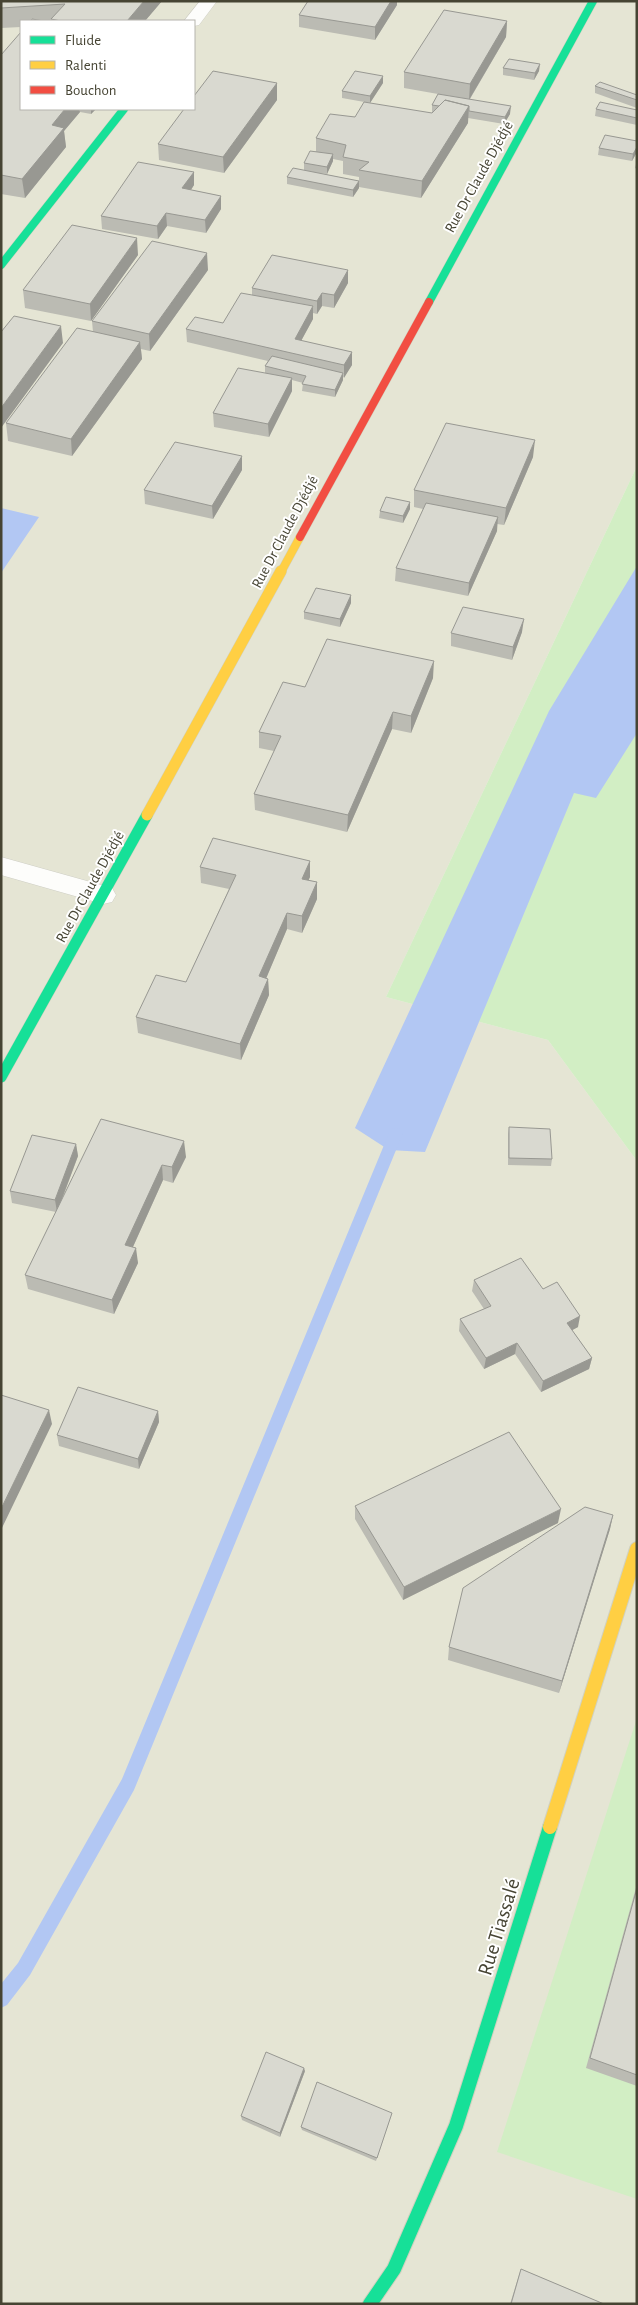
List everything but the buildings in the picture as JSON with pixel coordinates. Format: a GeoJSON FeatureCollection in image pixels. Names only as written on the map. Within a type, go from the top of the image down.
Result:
{"type":"FeatureCollection","features":[{"type":"Feature","properties":{"kind":"street"},"geometry":{"type":"LineString","coordinates":[[194,20],[209,1]]}},
{"type":"Feature","properties":{"kind":"street","name":"Rue Dr Claude Djédjé"},"geometry":{"type":"LineString","coordinates":[[1,1077],[103,895],[593,1]]}},
{"type":"Feature","properties":{"kind":"street"},"geometry":{"type":"LineString","coordinates":[[1,265],[123,110]]}},
{"type":"Feature","properties":{"kind":"street"},"geometry":{"type":"LineString","coordinates":[[1,866],[103,895]]}},
{"type":"Feature","properties":{"kind":"street","name":"Rue Tiassalé"},"geometry":{"type":"LineString","coordinates":[[370,2304],[394,2269],[456,2126],[637,1549]]}},
{"type":"Feature","properties":{"kind":"shaded area"},"geometry":{"type":"Polygon","coordinates":[[[1,1],[637,1],[637,466],[386,997],[548,1040],[637,1161],[637,2304],[1,2304],[1,1]]]}},
{"type":"Feature","properties":{"kind":"green space"},"geometry":{"type":"Polygon","coordinates":[[[637,466],[637,1161],[548,1040],[386,997],[637,466]]]}},
{"type":"Feature","properties":{"kind":"green space"},"geometry":{"type":"Polygon","coordinates":[[[637,1718],[637,2199],[497,2152],[637,1718]]]}},
{"type":"Feature","properties":{"kind":"water"},"geometry":{"type":"Polygon","coordinates":[[[1,508],[39,517],[1,573],[1,508]]]}},
{"type":"Feature","properties":{"kind":"water"},"geometry":{"type":"Polygon","coordinates":[[[637,566],[637,733],[596,798],[574,793],[425,1152],[389,1150],[355,1128],[549,711],[637,566]]]}},
{"type":"Feature","properties":{"kind":"waterway"},"geometry":{"type":"LineString","coordinates":[[1,1999],[24,1969],[128,1784],[396,1133]]}},
{"type":"Feature","properties":{"kind":"traffic: fast"},"geometry":{"type":"LineString","coordinates":[[429,302],[593,1]]}},
{"type":"Feature","properties":{"kind":"traffic: fast"},"geometry":{"type":"LineString","coordinates":[[1,265],[123,110]]}},
{"type":"Feature","properties":{"kind":"traffic: fast"},"geometry":{"type":"LineString","coordinates":[[1,1077],[147,815]]}},
{"type":"Feature","properties":{"kind":"traffic: fast"},"geometry":{"type":"LineString","coordinates":[[370,2304],[394,2269],[456,2126],[550,1827]]}},
{"type":"Feature","properties":{"kind":"traffic: slow"},"geometry":{"type":"LineString","coordinates":[[147,815],[300,537]]}},
{"type":"Feature","properties":{"kind":"traffic: slow"},"geometry":{"type":"LineString","coordinates":[[550,1827],[637,1549]]}},
{"type":"Feature","properties":{"kind":"traffic: jam"},"geometry":{"type":"LineString","coordinates":[[300,537],[429,302]]}}]}
